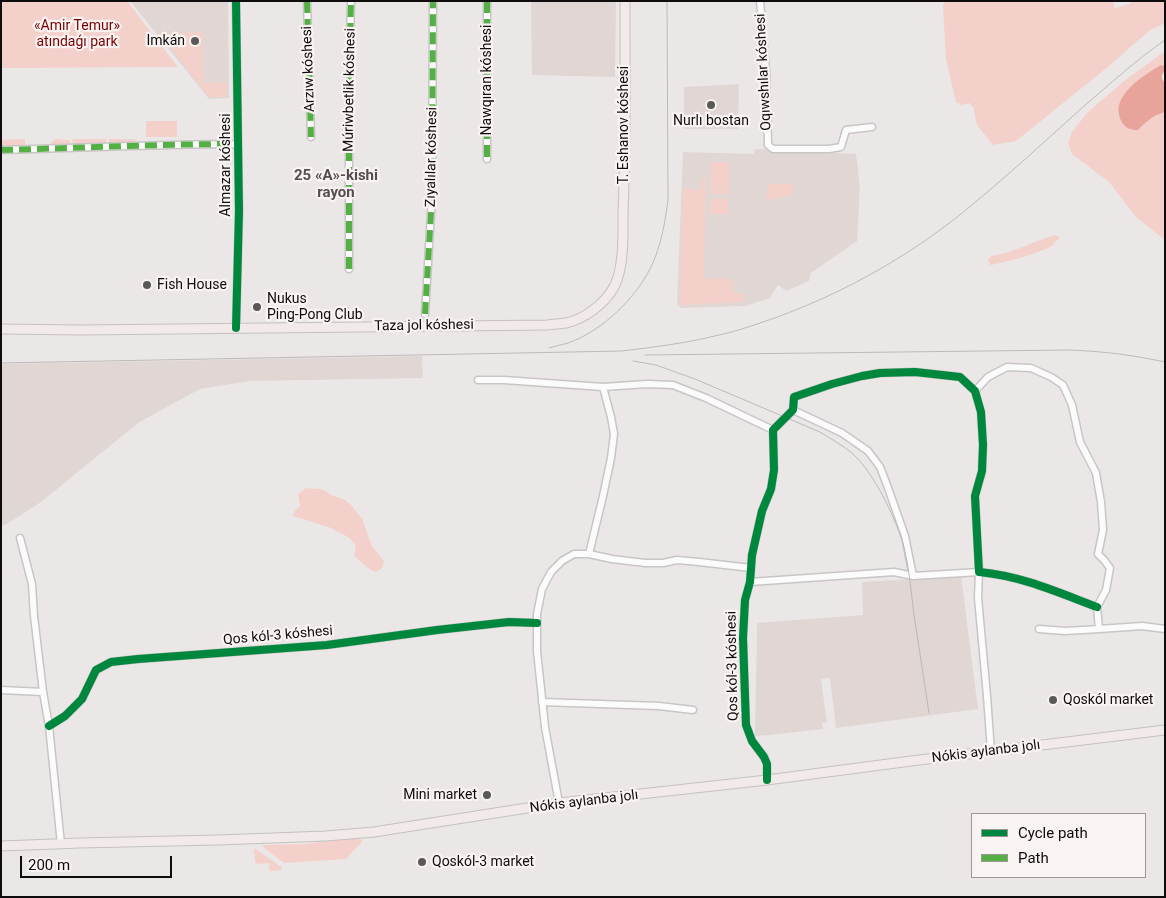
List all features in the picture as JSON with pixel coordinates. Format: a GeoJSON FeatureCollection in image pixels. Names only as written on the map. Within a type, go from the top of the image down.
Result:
{"type":"FeatureCollection","features":[{"type":"Feature","properties":{"kind":"main road","name":"T. Eshanov kóshesi"},"geometry":{"type":"LineString","coordinates":[[622,249],[625,173],[625,1]]}},
{"type":"Feature","properties":{"kind":"main road","name":"Taza jol kóshesi"},"geometry":{"type":"LineString","coordinates":[[1,329],[91,330],[547,325],[566,323],[581,317],[603,302],[615,284],[620,268],[622,249]]}},
{"type":"Feature","properties":{"kind":"main road","name":"Nókis aylanba jolı"},"geometry":{"type":"LineString","coordinates":[[1,846],[326,836],[374,832],[559,803],[767,780],[1165,730]]}},
{"type":"Feature","properties":{"kind":"street","name":"Almazar kóshesi"},"geometry":{"type":"LineString","coordinates":[[236,1],[239,215],[236,328]]}},
{"type":"Feature","properties":{"kind":"street","name":"Arzıw kóshesi"},"geometry":{"type":"LineString","coordinates":[[307,1],[311,137]]}},
{"type":"Feature","properties":{"kind":"street","name":"Múriwbetlik kóshesi"},"geometry":{"type":"LineString","coordinates":[[349,269],[351,1]]}},
{"type":"Feature","properties":{"kind":"street","name":"Zıyalılar kóshesi"},"geometry":{"type":"LineString","coordinates":[[425,314],[432,196],[433,1]]}},
{"type":"Feature","properties":{"kind":"street","name":"Nawqıran kóshesi"},"geometry":{"type":"LineString","coordinates":[[487,1],[488,159]]}},
{"type":"Feature","properties":{"kind":"street","name":"Oqıwshılar kóshesi"},"geometry":{"type":"LineString","coordinates":[[760,1],[766,71],[768,145],[773,149],[829,149],[841,147],[846,130],[872,127]]}},
{"type":"Feature","properties":{"kind":"street"},"geometry":{"type":"LineString","coordinates":[[1,150],[238,144]]}},
{"type":"Feature","properties":{"kind":"street"},"geometry":{"type":"LineString","coordinates":[[975,391],[988,377],[1007,367],[1031,368],[1063,385],[1072,405],[1080,442],[1096,474],[1101,502],[1103,530],[1098,554],[1110,568],[1106,590],[1097,608],[1099,629]]}},
{"type":"Feature","properties":{"kind":"street"},"geometry":{"type":"LineString","coordinates":[[478,380],[603,387],[647,384],[673,385],[706,398],[773,430],[793,410],[794,397],[832,384],[862,376],[915,372],[960,377],[975,391],[981,412],[982,471],[975,496],[979,572],[978,598],[988,696],[991,751]]}},
{"type":"Feature","properties":{"kind":"street"},"geometry":{"type":"LineString","coordinates":[[589,554],[611,458],[614,434],[603,387]]}},
{"type":"Feature","properties":{"kind":"street"},"geometry":{"type":"LineString","coordinates":[[793,410],[842,433],[868,451],[880,468],[887,485],[905,536],[913,576]]}},
{"type":"Feature","properties":{"kind":"street","name":"Qos kól-3 kóshesi"},"geometry":{"type":"LineString","coordinates":[[767,780],[767,764],[752,741],[746,725],[743,638],[745,600],[750,582],[752,555],[762,511],[771,488],[774,470],[773,430]]}},
{"type":"Feature","properties":{"kind":"street"},"geometry":{"type":"LineString","coordinates":[[20,538],[32,584],[34,616],[49,726],[61,844]]}},
{"type":"Feature","properties":{"kind":"street"},"geometry":{"type":"LineString","coordinates":[[559,803],[545,728],[537,651],[537,614],[542,589],[551,572],[562,561],[574,554],[589,554],[644,563],[663,563],[678,560],[751,568]]}},
{"type":"Feature","properties":{"kind":"street"},"geometry":{"type":"LineString","coordinates":[[750,582],[894,572],[913,576],[979,572],[1041,585],[1097,608]]}},
{"type":"Feature","properties":{"kind":"street","name":"Qos kól-3 kóshesi"},"geometry":{"type":"LineString","coordinates":[[49,726],[65,716],[82,699],[96,670],[111,662],[138,658],[327,645],[509,622],[537,623]]}},
{"type":"Feature","properties":{"kind":"street"},"geometry":{"type":"LineString","coordinates":[[1039,629],[1065,631],[1142,626],[1165,629]]}},
{"type":"Feature","properties":{"kind":"street"},"geometry":{"type":"LineString","coordinates":[[1,690],[43,692]]}},
{"type":"Feature","properties":{"kind":"street"},"geometry":{"type":"LineString","coordinates":[[542,702],[659,706],[694,710]]}},
{"type":"Feature","properties":{"kind":"shaded area","name":"Imkán"},"geometry":{"type":"Polygon","coordinates":[[[130,1],[228,1],[229,98],[209,99],[130,1]]]}},
{"type":"Feature","properties":{"kind":"shaded area"},"geometry":{"type":"Polygon","coordinates":[[[531,1],[616,1],[615,77],[532,75],[531,1]]]}},
{"type":"Feature","properties":{"kind":"shaded area"},"geometry":{"type":"Polygon","coordinates":[[[1161,65],[1165,66],[1162,79],[1165,81],[1165,112],[1152,118],[1138,130],[1128,128],[1121,121],[1119,112],[1120,103],[1124,95],[1137,81],[1161,65]]]}},
{"type":"Feature","properties":{"kind":"shaded area","name":"Nurlı bostan"},"geometry":{"type":"Polygon","coordinates":[[[739,84],[738,129],[684,129],[684,87],[739,84]]]}},
{"type":"Feature","properties":{"kind":"shaded area"},"geometry":{"type":"Polygon","coordinates":[[[755,149],[856,154],[860,187],[857,241],[811,273],[809,281],[786,291],[778,285],[770,298],[745,306],[681,308],[677,304],[683,152],[754,154],[755,149]]]}},
{"type":"Feature","properties":{"kind":"shaded area"},"geometry":{"type":"Polygon","coordinates":[[[422,356],[423,378],[250,381],[200,389],[138,423],[41,502],[1,526],[1,364],[422,356]]]}},
{"type":"Feature","properties":{"kind":"shaded area"},"geometry":{"type":"Polygon","coordinates":[[[961,576],[978,709],[836,728],[830,678],[821,679],[827,723],[822,723],[823,729],[755,736],[757,623],[863,615],[862,582],[961,576]]]}},
{"type":"Feature","properties":{"kind":"green space","name":"«Amir Temur» atındaǵı park"},"geometry":{"type":"Polygon","coordinates":[[[1,1],[127,1],[178,67],[1,68],[1,1]]]}},
{"type":"Feature","properties":{"kind":"green space"},"geometry":{"type":"Polygon","coordinates":[[[945,1],[1113,1],[1115,8],[1133,1],[1165,1],[1165,23],[1149,31],[1016,141],[993,145],[977,125],[973,107],[969,103],[962,105],[956,102],[946,59],[943,6],[945,1]]]}},
{"type":"Feature","properties":{"kind":"green space"},"geometry":{"type":"Polygon","coordinates":[[[203,32],[203,83],[227,82],[227,97],[209,97],[158,33],[203,32]]]}},
{"type":"Feature","properties":{"kind":"green space"},"geometry":{"type":"Polygon","coordinates":[[[1165,51],[1165,66],[1161,65],[1118,115],[1125,126],[1137,130],[1152,118],[1165,112],[1165,240],[1136,217],[1109,182],[1072,154],[1068,143],[1072,132],[1087,113],[1124,81],[1165,51]]]}},
{"type":"Feature","properties":{"kind":"green space"},"geometry":{"type":"Polygon","coordinates":[[[146,121],[177,121],[177,137],[146,137],[146,121]]]}},
{"type":"Feature","properties":{"kind":"green space"},"geometry":{"type":"Polygon","coordinates":[[[25,139],[25,146],[1,146],[1,140],[25,139]]]}},
{"type":"Feature","properties":{"kind":"green space"},"geometry":{"type":"Polygon","coordinates":[[[55,139],[70,140],[70,145],[49,145],[55,139]]]}},
{"type":"Feature","properties":{"kind":"green space"},"geometry":{"type":"Polygon","coordinates":[[[72,139],[106,139],[106,144],[73,144],[72,139]]]}},
{"type":"Feature","properties":{"kind":"green space"},"geometry":{"type":"Polygon","coordinates":[[[109,139],[134,139],[138,142],[109,144],[109,139]]]}},
{"type":"Feature","properties":{"kind":"green space"},"geometry":{"type":"Polygon","coordinates":[[[710,162],[729,162],[729,194],[711,194],[710,162]]]}},
{"type":"Feature","properties":{"kind":"green space"},"geometry":{"type":"Polygon","coordinates":[[[702,178],[706,178],[704,278],[732,279],[734,292],[743,294],[744,302],[680,304],[683,188],[700,190],[702,178]]]}},
{"type":"Feature","properties":{"kind":"green space"},"geometry":{"type":"Polygon","coordinates":[[[768,184],[793,184],[793,195],[766,200],[768,184]]]}},
{"type":"Feature","properties":{"kind":"green space"},"geometry":{"type":"Polygon","coordinates":[[[710,199],[728,199],[729,214],[710,214],[710,199]]]}},
{"type":"Feature","properties":{"kind":"green space"},"geometry":{"type":"Polygon","coordinates":[[[1055,235],[1059,237],[1059,240],[1055,241],[1049,248],[990,265],[988,260],[991,256],[1055,235]]]}},
{"type":"Feature","properties":{"kind":"green space"},"geometry":{"type":"Polygon","coordinates":[[[306,488],[326,491],[351,505],[362,519],[372,546],[384,561],[382,568],[376,572],[361,562],[354,555],[356,546],[350,538],[331,528],[293,516],[295,510],[300,506],[298,494],[306,488]]]}},
{"type":"Feature","properties":{"kind":"green space"},"geometry":{"type":"Polygon","coordinates":[[[359,838],[362,842],[346,859],[284,863],[263,847],[264,845],[304,844],[359,838]]]}},
{"type":"Feature","properties":{"kind":"green space"},"geometry":{"type":"Polygon","coordinates":[[[254,849],[281,867],[282,870],[270,871],[269,863],[257,864],[255,862],[254,849]]]}},
{"type":"Feature","properties":{"kind":"railway"},"geometry":{"type":"LineString","coordinates":[[549,348],[581,338],[593,331],[627,302],[651,267],[660,243],[668,200],[667,1]]}},
{"type":"Feature","properties":{"kind":"railway"},"geometry":{"type":"LineString","coordinates":[[1,363],[622,351],[683,343],[730,332],[816,302],[866,277],[915,247],[977,201],[1113,81],[1165,40]]}},
{"type":"Feature","properties":{"kind":"railway"},"geometry":{"type":"LineString","coordinates":[[645,355],[1068,350],[1093,351],[1165,362]]}},
{"type":"Feature","properties":{"kind":"railway"},"geometry":{"type":"LineString","coordinates":[[633,361],[656,365],[695,379],[820,432],[848,450],[860,461],[882,495],[903,543],[929,713]]}},
{"type":"Feature","properties":{"kind":"marked path"},"geometry":{"type":"LineString","coordinates":[[307,1],[311,137]]}},
{"type":"Feature","properties":{"kind":"marked path"},"geometry":{"type":"LineString","coordinates":[[349,269],[351,1]]}},
{"type":"Feature","properties":{"kind":"marked path"},"geometry":{"type":"LineString","coordinates":[[425,314],[432,196],[433,1]]}},
{"type":"Feature","properties":{"kind":"marked path"},"geometry":{"type":"LineString","coordinates":[[487,1],[487,159]]}},
{"type":"Feature","properties":{"kind":"marked path"},"geometry":{"type":"LineString","coordinates":[[1,150],[238,144]]}},
{"type":"Feature","properties":{"kind":"cycle path"},"geometry":{"type":"LineString","coordinates":[[236,1],[239,211],[236,328]]}},
{"type":"Feature","properties":{"kind":"cycle path"},"geometry":{"type":"LineString","coordinates":[[767,780],[767,764],[752,741],[746,725],[743,638],[745,600],[750,582],[752,555],[762,511],[771,489],[774,470],[773,430],[793,410],[794,397],[832,384],[880,373],[915,372],[960,377],[975,391],[981,412],[982,471],[975,496],[979,572],[1025,581],[1097,607]]}},
{"type":"Feature","properties":{"kind":"cycle path"},"geometry":{"type":"LineString","coordinates":[[49,726],[65,716],[82,699],[96,670],[111,662],[327,645],[509,622],[537,623]]}},
{"type":"Feature","properties":{"kind":"place","name":"Imkán"},"geometry":{"type":"Point","coordinates":[195,41]}},
{"type":"Feature","properties":{"kind":"place","name":"Nurlı bostan"},"geometry":{"type":"Point","coordinates":[711,105]}},
{"type":"Feature","properties":{"kind":"place","name":"Fish House"},"geometry":{"type":"Point","coordinates":[147,285]}},
{"type":"Feature","properties":{"kind":"place","name":"Nukus Ping-Pong Club"},"geometry":{"type":"Point","coordinates":[257,307]}},
{"type":"Feature","properties":{"kind":"place","name":"Qoskól market"},"geometry":{"type":"Point","coordinates":[1053,700]}},
{"type":"Feature","properties":{"kind":"place","name":"Mini market"},"geometry":{"type":"Point","coordinates":[487,795]}},
{"type":"Feature","properties":{"kind":"place","name":"Qoskól-3 market"},"geometry":{"type":"Point","coordinates":[422,862]}},
{"type":"Feature","properties":{"kind":"district","name":"25 «A»-kishi rayon"},"geometry":{"type":"Point","coordinates":[336,184]}}]}
